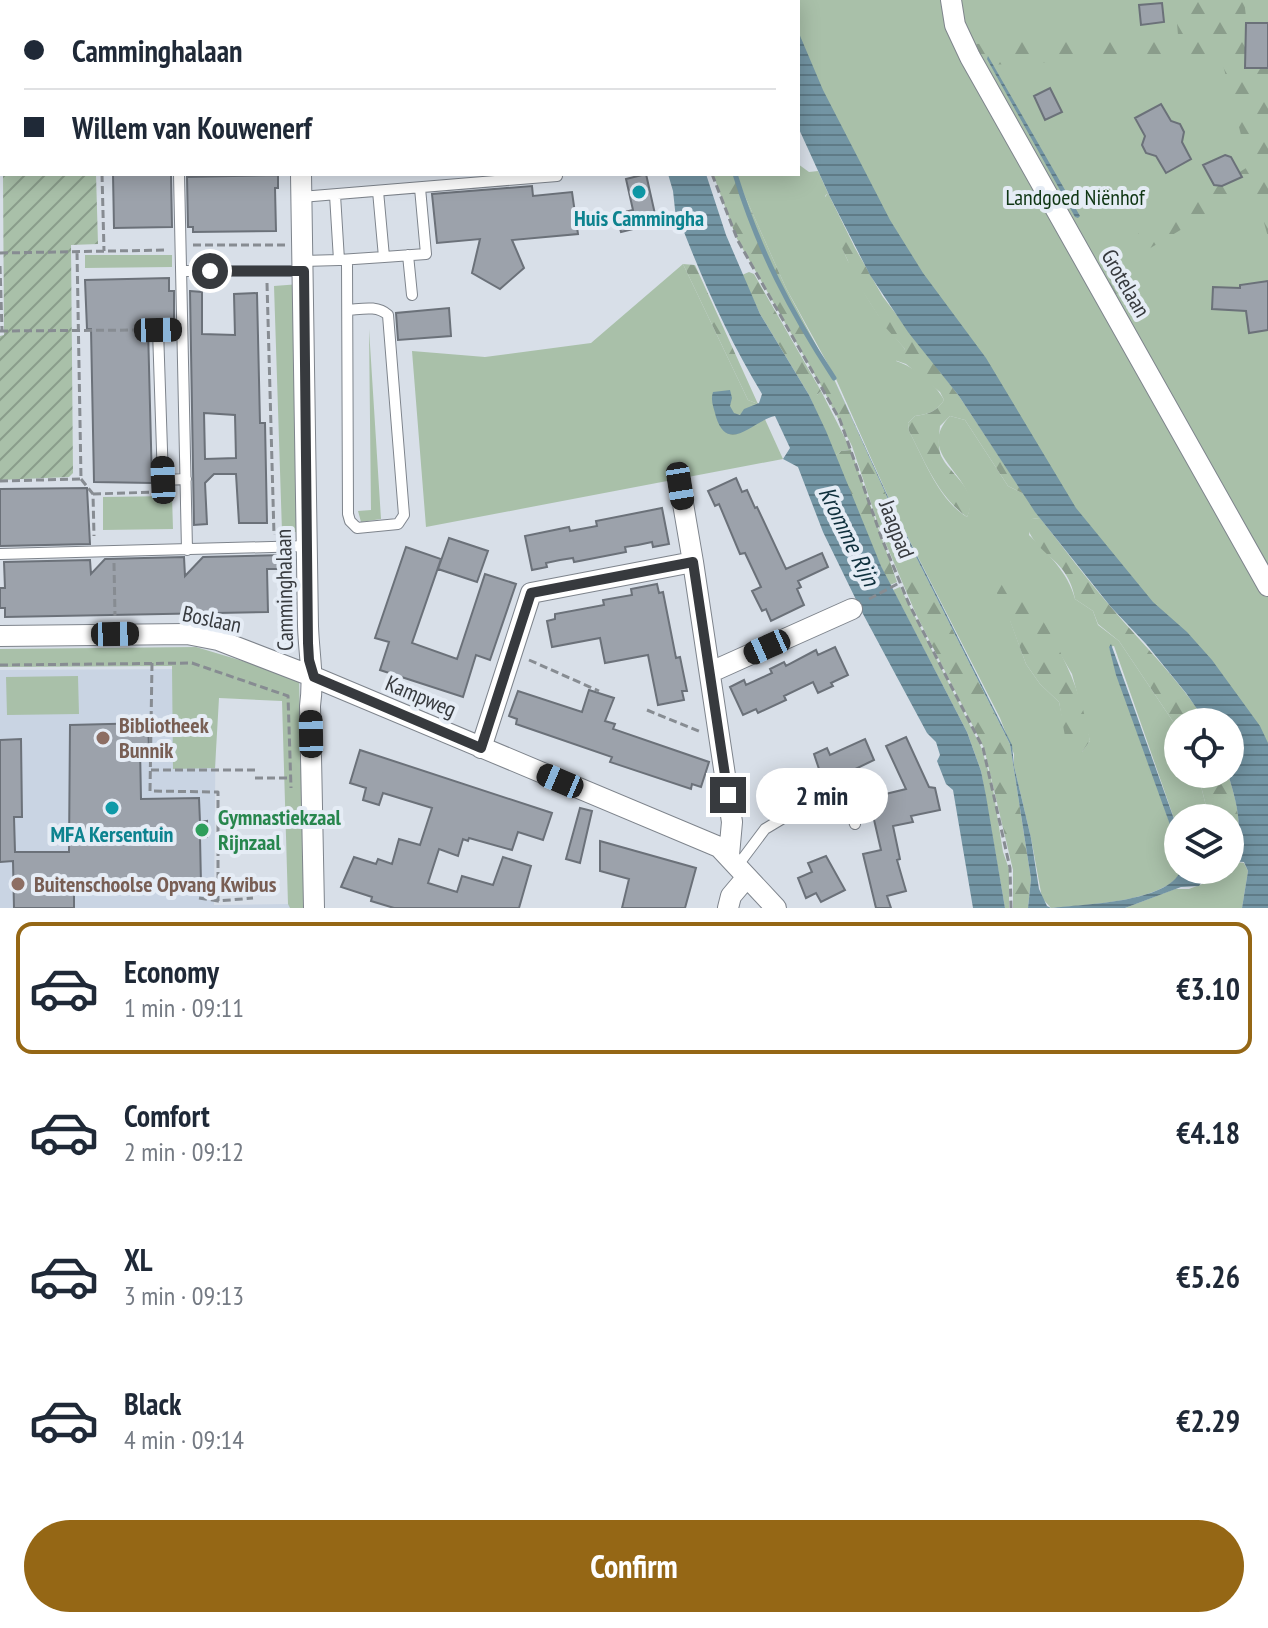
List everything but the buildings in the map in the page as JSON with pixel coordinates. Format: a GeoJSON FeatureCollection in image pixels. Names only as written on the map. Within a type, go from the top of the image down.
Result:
{"type":"FeatureCollection","features":[{"type":"Feature","properties":{"kind":"street","name":"Grotelaan"},"geometry":{"type":"LineString","coordinates":[[951,0],[955,25],[970,57],[1268,586]]}},
{"type":"Feature","properties":{"kind":"street","name":"Camminghalaan"},"geometry":{"type":"LineString","coordinates":[[301,176],[309,660],[314,677],[310,706],[314,908]]}},
{"type":"Feature","properties":{"kind":"street"},"geometry":{"type":"LineString","coordinates":[[680,486],[711,672],[738,865],[728,908]]}},
{"type":"Feature","properties":{"kind":"street"},"geometry":{"type":"LineString","coordinates":[[481,748],[531,593],[693,562]]}},
{"type":"Feature","properties":{"kind":"street"},"geometry":{"type":"LineString","coordinates":[[711,672],[852,609]]}},
{"type":"Feature","properties":{"kind":"street","name":"Boslaan"},"geometry":{"type":"LineString","coordinates":[[0,636],[187,634],[218,640],[314,677]]}},
{"type":"Feature","properties":{"kind":"street","name":"Kampweg"},"geometry":{"type":"LineString","coordinates":[[314,677],[719,847],[776,908]]}},
{"type":"Feature","properties":{"kind":"lane"},"geometry":{"type":"LineString","coordinates":[[179,176],[187,550]]}},
{"type":"Feature","properties":{"kind":"lane"},"geometry":{"type":"LineString","coordinates":[[301,197],[557,176]]}},
{"type":"Feature","properties":{"kind":"lane"},"geometry":{"type":"LineString","coordinates":[[181,271],[267,271],[343,260],[426,254],[420,188]]}},
{"type":"Feature","properties":{"kind":"lane"},"geometry":{"type":"LineString","coordinates":[[378,191],[384,257]]}},
{"type":"Feature","properties":{"kind":"lane"},"geometry":{"type":"LineString","coordinates":[[335,195],[348,310],[348,514],[357,528],[398,524],[404,515],[388,315],[373,308],[348,310]]}},
{"type":"Feature","properties":{"kind":"lane"},"geometry":{"type":"LineString","coordinates":[[408,255],[412,295]]}},
{"type":"Feature","properties":{"kind":"lane"},"geometry":{"type":"LineString","coordinates":[[182,330],[158,330],[163,480],[186,479]]}},
{"type":"Feature","properties":{"kind":"lane"},"geometry":{"type":"LineString","coordinates":[[0,554],[307,546]]}},
{"type":"Feature","properties":{"kind":"lane"},"geometry":{"type":"LineString","coordinates":[[738,865],[765,829],[800,808],[845,796],[855,824]]}},
{"type":"Feature","properties":{"kind":"path"},"geometry":{"type":"LineString","coordinates":[[102,176],[104,251]]}},
{"type":"Feature","properties":{"kind":"path","name":"Jaagpad"},"geometry":{"type":"LineString","coordinates":[[713,176],[738,241],[840,420],[899,583],[983,748],[1010,868],[1011,908]]}},
{"type":"Feature","properties":{"kind":"path"},"geometry":{"type":"LineString","coordinates":[[0,253],[285,245]]}},
{"type":"Feature","properties":{"kind":"path"},"geometry":{"type":"LineString","coordinates":[[77,251],[81,479],[93,494],[94,552]]}},
{"type":"Feature","properties":{"kind":"path"},"geometry":{"type":"LineString","coordinates":[[0,266],[1,331],[158,330]]}},
{"type":"Feature","properties":{"kind":"path"},"geometry":{"type":"LineString","coordinates":[[267,271],[274,547]]}},
{"type":"Feature","properties":{"kind":"path"},"geometry":{"type":"LineString","coordinates":[[0,481],[81,479]]}},
{"type":"Feature","properties":{"kind":"path"},"geometry":{"type":"LineString","coordinates":[[93,494],[164,492],[163,480]]}},
{"type":"Feature","properties":{"kind":"path"},"geometry":{"type":"LineString","coordinates":[[114,552],[115,634]]}},
{"type":"Feature","properties":{"kind":"path"},"geometry":{"type":"LineString","coordinates":[[852,609],[899,583]]}},
{"type":"Feature","properties":{"kind":"path"},"geometry":{"type":"LineString","coordinates":[[512,652],[599,691]]}},
{"type":"Feature","properties":{"kind":"path"},"geometry":{"type":"LineString","coordinates":[[152,663],[150,791],[218,792],[218,901]]}},
{"type":"Feature","properties":{"kind":"path"},"geometry":{"type":"LineString","coordinates":[[0,665],[192,663],[288,696]]}},
{"type":"Feature","properties":{"kind":"path"},"geometry":{"type":"LineString","coordinates":[[647,710],[719,740]]}},
{"type":"Feature","properties":{"kind":"path"},"geometry":{"type":"LineString","coordinates":[[151,770],[255,770]]}},
{"type":"Feature","properties":{"kind":"path"},"geometry":{"type":"LineString","coordinates":[[255,778],[289,778]]}},
{"type":"Feature","properties":{"kind":"path"},"geometry":{"type":"LineString","coordinates":[[199,898],[218,901],[253,898]]}},
{"type":"Feature","properties":{"kind":"shaded area"},"geometry":{"type":"Polygon","coordinates":[[[195,669],[216,698],[214,905],[290,904],[290,908],[0,908],[0,670],[195,669]]]}},
{"type":"Feature","properties":{"kind":"green space","name":"Landgoed Niënhof"},"geometry":{"type":"Polygon","coordinates":[[[800,0],[1268,0],[1268,777],[1244,742],[1244,708],[1219,708],[907,298],[800,51],[800,0]]]}},
{"type":"Feature","properties":{"kind":"green space"},"geometry":{"type":"Polygon","coordinates":[[[1175,0],[1244,0],[1247,25],[1268,59],[1268,237],[1254,186],[1122,265],[1139,303],[1123,312],[1092,258],[1174,215],[1249,166],[1222,61],[1152,59],[984,65],[976,44],[1178,35],[1175,0]]]}},
{"type":"Feature","properties":{"kind":"green space"},"geometry":{"type":"Polygon","coordinates":[[[800,165],[809,172],[818,171],[828,193],[825,196],[838,238],[856,278],[878,315],[905,349],[896,361],[923,376],[944,400],[935,410],[915,416],[908,423],[909,431],[940,490],[967,517],[970,503],[966,490],[943,456],[939,444],[940,431],[950,416],[965,420],[1008,486],[1024,494],[1040,518],[1032,519],[1029,535],[1062,572],[1075,599],[1093,611],[1098,625],[1119,641],[1164,708],[1164,788],[1202,788],[1206,804],[1169,804],[1114,646],[1109,647],[1164,806],[1164,884],[1168,884],[1141,896],[1102,903],[1051,908],[1042,898],[1014,754],[1000,718],[894,510],[836,379],[786,288],[736,176],[800,176],[800,165]],[[1010,620],[1026,664],[1040,684],[1059,702],[1066,734],[1082,752],[1090,741],[1072,674],[1058,650],[1010,620]]]}},
{"type":"Feature","properties":{"kind":"green space"},"geometry":{"type":"Polygon","coordinates":[[[3,176],[96,176],[98,244],[71,245],[73,473],[69,477],[0,480],[0,336],[4,335],[3,176]]]}},
{"type":"Feature","properties":{"kind":"green space"},"geometry":{"type":"Polygon","coordinates":[[[714,176],[736,176],[786,288],[834,379],[897,519],[1010,744],[1031,879],[1028,908],[1013,908],[1013,870],[984,748],[915,612],[880,530],[852,446],[736,237],[714,176]]]}},
{"type":"Feature","properties":{"kind":"green space"},"geometry":{"type":"Polygon","coordinates":[[[828,193],[883,297],[959,396],[1024,494],[1008,486],[965,420],[950,416],[940,426],[939,450],[970,498],[967,517],[940,489],[909,431],[908,423],[915,416],[935,410],[944,400],[940,392],[906,364],[880,355],[884,350],[899,354],[905,349],[886,328],[849,270],[848,261],[824,210],[823,200],[828,193]]]}},
{"type":"Feature","properties":{"kind":"green space"},"geometry":{"type":"Polygon","coordinates":[[[85,255],[172,255],[172,267],[85,268],[85,255]]]}},
{"type":"Feature","properties":{"kind":"green space"},"geometry":{"type":"Polygon","coordinates":[[[683,264],[748,400],[758,404],[783,459],[426,527],[412,351],[485,357],[591,343],[683,264]]]}},
{"type":"Feature","properties":{"kind":"green space"},"geometry":{"type":"Polygon","coordinates":[[[683,264],[695,265],[758,404],[748,400],[683,264]]]}},
{"type":"Feature","properties":{"kind":"green space"},"geometry":{"type":"Polygon","coordinates":[[[749,272],[754,274],[821,391],[817,395],[809,395],[760,314],[742,275],[749,272]]]}},
{"type":"Feature","properties":{"kind":"green space"},"geometry":{"type":"Polygon","coordinates":[[[300,284],[307,532],[282,532],[274,286],[300,284]]]}},
{"type":"Feature","properties":{"kind":"green space"},"geometry":{"type":"Polygon","coordinates":[[[369,329],[381,519],[361,522],[358,511],[371,510],[369,329]]]}},
{"type":"Feature","properties":{"kind":"green space"},"geometry":{"type":"Polygon","coordinates":[[[821,391],[851,450],[841,451],[835,456],[809,395],[817,395],[821,391]]]}},
{"type":"Feature","properties":{"kind":"green space"},"geometry":{"type":"Polygon","coordinates":[[[851,450],[897,582],[890,585],[835,456],[841,451],[851,450]]]}},
{"type":"Feature","properties":{"kind":"green space"},"geometry":{"type":"Polygon","coordinates":[[[172,496],[173,529],[103,530],[103,497],[172,496]]]}},
{"type":"Feature","properties":{"kind":"green space"},"geometry":{"type":"Polygon","coordinates":[[[1040,518],[1196,708],[1164,708],[1119,641],[1098,624],[1093,611],[1075,599],[1064,572],[1032,537],[1027,524],[1032,519],[1040,518]]]}},
{"type":"Feature","properties":{"kind":"green space"},"geometry":{"type":"Polygon","coordinates":[[[1016,580],[1052,636],[1072,677],[1090,741],[1082,752],[1074,754],[1067,748],[1059,702],[1040,684],[1026,664],[1010,621],[1000,607],[997,593],[1004,581],[1016,580]]]}},
{"type":"Feature","properties":{"kind":"green space"},"geometry":{"type":"Polygon","coordinates":[[[900,587],[981,747],[992,783],[1003,852],[1009,869],[1009,908],[1005,908],[981,771],[967,732],[893,590],[900,587]]]}},
{"type":"Feature","properties":{"kind":"green space"},"geometry":{"type":"Polygon","coordinates":[[[196,647],[299,678],[305,908],[290,908],[288,904],[282,701],[219,698],[215,768],[173,769],[172,666],[0,667],[0,649],[196,647]]]}},
{"type":"Feature","properties":{"kind":"green space"},"geometry":{"type":"Polygon","coordinates":[[[78,676],[79,714],[7,715],[6,677],[78,676]]]}},
{"type":"Feature","properties":{"kind":"green space"},"geometry":{"type":"Polygon","coordinates":[[[1202,788],[1232,788],[1236,804],[1206,804],[1202,788]]]}},
{"type":"Feature","properties":{"kind":"green space"},"geometry":{"type":"Polygon","coordinates":[[[1244,863],[1248,871],[1242,908],[1125,908],[1175,889],[1189,889],[1202,884],[1244,884],[1244,863]]]}},
{"type":"Feature","properties":{"kind":"water"},"geometry":{"type":"Polygon","coordinates":[[[800,36],[823,90],[890,220],[923,273],[986,358],[1076,508],[1153,602],[1187,632],[1212,660],[1260,726],[1268,743],[1268,908],[1242,908],[1248,871],[1244,862],[1244,804],[1236,804],[1232,788],[1244,788],[1244,708],[1196,708],[1035,512],[959,396],[908,332],[870,275],[800,131],[800,36]]]}},
{"type":"Feature","properties":{"kind":"water"},"geometry":{"type":"Polygon","coordinates":[[[988,56],[1080,216],[1078,218],[987,59],[988,56]]]}},
{"type":"Feature","properties":{"kind":"water","name":"Kromme Rijn"},"geometry":{"type":"Polygon","coordinates":[[[669,176],[707,176],[726,235],[760,314],[809,395],[881,566],[967,732],[981,771],[1005,908],[973,908],[953,790],[946,784],[937,761],[940,755],[936,742],[927,733],[863,614],[823,532],[798,467],[783,459],[790,448],[775,416],[734,434],[721,428],[712,401],[713,392],[730,390],[730,406],[734,413],[740,415],[744,409],[759,403],[762,394],[719,313],[682,227],[677,228],[669,176]]]}},
{"type":"Feature","properties":{"kind":"water"},"geometry":{"type":"Polygon","coordinates":[[[834,379],[894,510],[1012,745],[1039,889],[1051,908],[1028,908],[1031,879],[1010,744],[897,519],[834,379]]]}},
{"type":"Feature","properties":{"kind":"water"},"geometry":{"type":"Polygon","coordinates":[[[1111,644],[1169,804],[1164,804],[1164,808],[1116,675],[1109,647],[1111,644]]]}},
{"type":"Feature","properties":{"kind":"water"},"geometry":{"type":"Polygon","coordinates":[[[1168,884],[1200,884],[1181,887],[1125,908],[1051,908],[1123,900],[1168,884]]]}},
{"type":"Feature","properties":{"kind":"waterway"},"geometry":{"type":"LineString","coordinates":[[736,176],[754,229],[777,280],[834,378]]}},
{"type":"Feature","properties":{"kind":"place","name":"Huis Cammingha"},"geometry":{"type":"Point","coordinates":[639,192]}},
{"type":"Feature","properties":{"kind":"place","name":"Bibliotheek Bunnik"},"geometry":{"type":"Point","coordinates":[103,738]}},
{"type":"Feature","properties":{"kind":"place","name":"MFA Kersentuin"},"geometry":{"type":"Point","coordinates":[112,808]}},
{"type":"Feature","properties":{"kind":"place","name":"Gymnastiekzaal Rijnzaal"},"geometry":{"type":"Point","coordinates":[202,830]}},
{"type":"Feature","properties":{"kind":"place","name":"Buitenschoolse Opvang Kwibus"},"geometry":{"type":"Point","coordinates":[18,884]}},
{"type":"Feature","properties":{"kind":"route"},"geometry":{"type":"LineString","coordinates":[[210,271],[304,271],[308,643],[314,677],[481,748],[531,593],[693,562],[728,795]]}}]}
